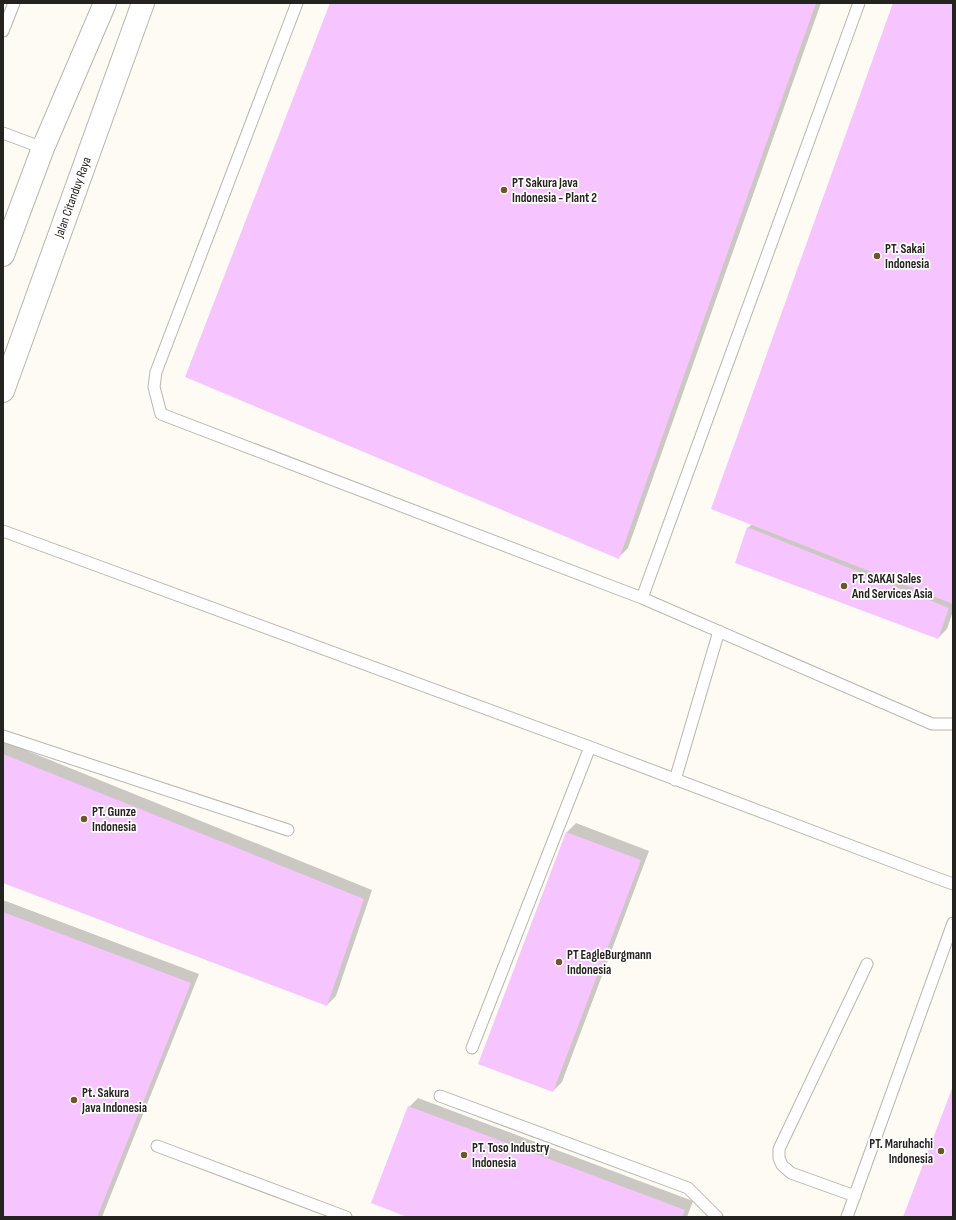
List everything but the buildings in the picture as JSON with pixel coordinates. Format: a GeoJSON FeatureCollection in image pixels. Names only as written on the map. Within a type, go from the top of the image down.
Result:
{"type":"FeatureCollection","features":[{"type":"Feature","properties":{"kind":"street"},"geometry":{"type":"LineString","coordinates":[[3,255],[43,148],[104,3]]}},
{"type":"Feature","properties":{"kind":"street","name":"Jalan Citanduy Raya"},"geometry":{"type":"LineString","coordinates":[[3,391],[143,3]]}},
{"type":"Feature","properties":{"kind":"lane"},"geometry":{"type":"LineString","coordinates":[[3,31],[14,3]]}},
{"type":"Feature","properties":{"kind":"lane"},"geometry":{"type":"LineString","coordinates":[[297,3],[156,372],[154,387],[161,414],[642,598],[932,724],[953,724]]}},
{"type":"Feature","properties":{"kind":"lane"},"geometry":{"type":"LineString","coordinates":[[642,598],[858,3]]}},
{"type":"Feature","properties":{"kind":"lane"},"geometry":{"type":"LineString","coordinates":[[3,133],[43,148]]}},
{"type":"Feature","properties":{"kind":"lane"},"geometry":{"type":"LineString","coordinates":[[3,531],[590,747],[953,884]]}},
{"type":"Feature","properties":{"kind":"lane"},"geometry":{"type":"LineString","coordinates":[[675,780],[719,631]]}},
{"type":"Feature","properties":{"kind":"lane"},"geometry":{"type":"LineString","coordinates":[[3,736],[288,830]]}},
{"type":"Feature","properties":{"kind":"lane"},"geometry":{"type":"LineString","coordinates":[[472,1048],[590,747]]}},
{"type":"Feature","properties":{"kind":"lane"},"geometry":{"type":"LineString","coordinates":[[847,1217],[953,923]]}},
{"type":"Feature","properties":{"kind":"lane"},"geometry":{"type":"LineString","coordinates":[[855,1196],[791,1173],[782,1165],[779,1158],[779,1149],[867,964]]}},
{"type":"Feature","properties":{"kind":"lane"},"geometry":{"type":"LineString","coordinates":[[440,1096],[688,1188],[716,1217]]}},
{"type":"Feature","properties":{"kind":"lane"},"geometry":{"type":"LineString","coordinates":[[156,1146],[346,1217]]}},
{"type":"Feature","properties":{"kind":"place","name":"PT Sakura Java Indonesia - Plant 2"},"geometry":{"type":"Point","coordinates":[504,190]}},
{"type":"Feature","properties":{"kind":"place","name":"PT. Sakai Indonesia"},"geometry":{"type":"Point","coordinates":[877,256]}},
{"type":"Feature","properties":{"kind":"place","name":"PT. SAKAI Sales And Services Asia"},"geometry":{"type":"Point","coordinates":[844,586]}},
{"type":"Feature","properties":{"kind":"place","name":"PT. Gunze Indonesia"},"geometry":{"type":"Point","coordinates":[84,819]}},
{"type":"Feature","properties":{"kind":"place","name":"PT EagleBurgmann Indonesia"},"geometry":{"type":"Point","coordinates":[559,962]}},
{"type":"Feature","properties":{"kind":"place","name":"Pt. Sakura Java Indonesia"},"geometry":{"type":"Point","coordinates":[74,1100]}},
{"type":"Feature","properties":{"kind":"place","name":"PT. Maruhachi Indonesia"},"geometry":{"type":"Point","coordinates":[941,1151]}},
{"type":"Feature","properties":{"kind":"place","name":"PT. Toso Industry Indonesia"},"geometry":{"type":"Point","coordinates":[464,1155]}}]}
